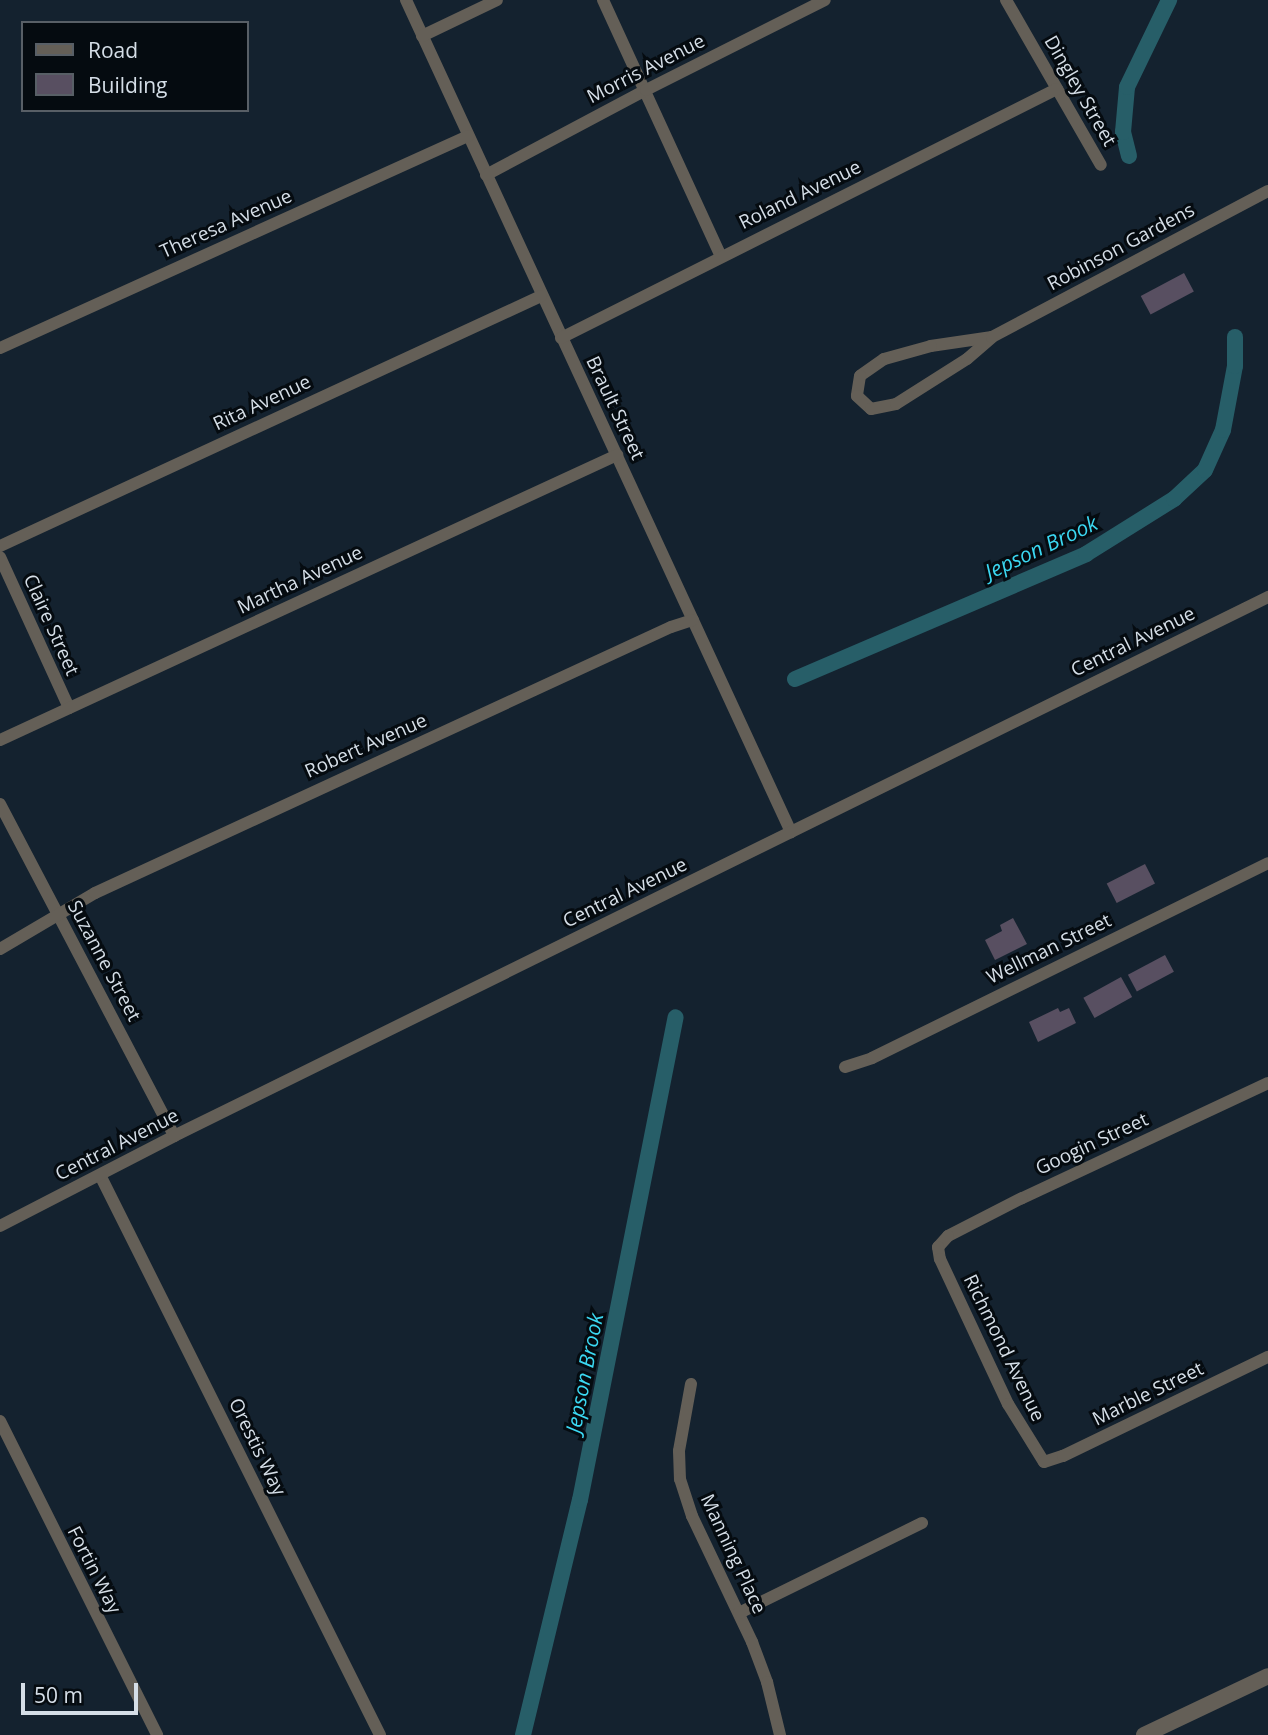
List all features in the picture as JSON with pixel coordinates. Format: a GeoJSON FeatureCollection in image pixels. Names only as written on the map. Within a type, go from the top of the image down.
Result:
{"type":"FeatureCollection","features":[{"type":"Feature","properties":{"kind":"street","name":"Brault Street"},"geometry":{"type":"LineString","coordinates":[[406,0],[791,832]]}},
{"type":"Feature","properties":{"kind":"street"},"geometry":{"type":"LineString","coordinates":[[422,36],[497,0]]}},
{"type":"Feature","properties":{"kind":"street"},"geometry":{"type":"LineString","coordinates":[[603,0],[721,256]]}},
{"type":"Feature","properties":{"kind":"street","name":"Morris Avenue"},"geometry":{"type":"LineString","coordinates":[[486,175],[646,90],[825,0]]}},
{"type":"Feature","properties":{"kind":"street","name":"Dingley Street"},"geometry":{"type":"LineString","coordinates":[[1006,0],[1101,165]]}},
{"type":"Feature","properties":{"kind":"street","name":"Roland Avenue"},"geometry":{"type":"LineString","coordinates":[[561,338],[1057,89]]}},
{"type":"Feature","properties":{"kind":"street","name":"Theresa Avenue"},"geometry":{"type":"LineString","coordinates":[[0,348],[468,136]]}},
{"type":"Feature","properties":{"kind":"street","name":"Robinson Gardens"},"geometry":{"type":"LineString","coordinates":[[992,337],[931,346],[884,359],[860,376],[857,396],[871,409],[896,404],[967,359],[992,337],[1268,191]]}},
{"type":"Feature","properties":{"kind":"street","name":"Rita Avenue"},"geometry":{"type":"LineString","coordinates":[[0,546],[541,296]]}},
{"type":"Feature","properties":{"kind":"street","name":"Martha Avenue"},"geometry":{"type":"LineString","coordinates":[[0,740],[617,455]]}},
{"type":"Feature","properties":{"kind":"street","name":"Claire Street"},"geometry":{"type":"LineString","coordinates":[[0,557],[69,708]]}},
{"type":"Feature","properties":{"kind":"street","name":"Central Avenue"},"geometry":{"type":"LineString","coordinates":[[0,1226],[174,1136],[1268,597]]}},
{"type":"Feature","properties":{"kind":"street","name":"Robert Avenue"},"geometry":{"type":"LineString","coordinates":[[0,949],[95,893],[295,799],[693,620]]}},
{"type":"Feature","properties":{"kind":"street","name":"Suzanne Street"},"geometry":{"type":"LineString","coordinates":[[0,804],[174,1136]]}},
{"type":"Feature","properties":{"kind":"street","name":"Wellman Street"},"geometry":{"type":"LineString","coordinates":[[845,1067],[872,1058],[1268,863]]}},
{"type":"Feature","properties":{"kind":"street","name":"Googin Street"},"geometry":{"type":"LineString","coordinates":[[938,1247],[948,1236],[1022,1198],[1268,1083]]}},
{"type":"Feature","properties":{"kind":"street","name":"Orestis Way"},"geometry":{"type":"LineString","coordinates":[[100,1175],[380,1735]]}},
{"type":"Feature","properties":{"kind":"street","name":"Richmond Avenue"},"geometry":{"type":"LineString","coordinates":[[938,1247],[940,1259],[1008,1404],[1044,1462]]}},
{"type":"Feature","properties":{"kind":"street","name":"Marble Street"},"geometry":{"type":"LineString","coordinates":[[1044,1462],[1063,1456],[1268,1357]]}},
{"type":"Feature","properties":{"kind":"street","name":"Manning Place"},"geometry":{"type":"LineString","coordinates":[[691,1384],[679,1451],[680,1479],[692,1516],[739,1613],[767,1682],[780,1735]]}},
{"type":"Feature","properties":{"kind":"street","name":"Fortin Way"},"geometry":{"type":"LineString","coordinates":[[0,1421],[157,1735]]}},
{"type":"Feature","properties":{"kind":"street"},"geometry":{"type":"LineString","coordinates":[[739,1613],[922,1523]]}},
{"type":"Feature","properties":{"kind":"street"},"geometry":{"type":"LineString","coordinates":[[1144,1735],[1268,1676]]}},
{"type":"Feature","properties":{"kind":"building"},"geometry":{"type":"Polygon","coordinates":[[[1184,273],[1194,292],[1151,315],[1141,296],[1184,273]]]}},
{"type":"Feature","properties":{"kind":"building"},"geometry":{"type":"Polygon","coordinates":[[[1145,864],[1155,884],[1117,903],[1107,884],[1145,864]]]}},
{"type":"Feature","properties":{"kind":"building"},"geometry":{"type":"Polygon","coordinates":[[[1013,918],[1027,944],[995,960],[985,940],[1002,931],[1000,925],[1013,918]]]}},
{"type":"Feature","properties":{"kind":"building"},"geometry":{"type":"Polygon","coordinates":[[[1165,955],[1174,972],[1137,991],[1128,975],[1165,955]]]}},
{"type":"Feature","properties":{"kind":"building"},"geometry":{"type":"Polygon","coordinates":[[[1121,977],[1132,997],[1095,1018],[1083,998],[1121,977]]]}},
{"type":"Feature","properties":{"kind":"building"},"geometry":{"type":"Polygon","coordinates":[[[1058,1008],[1060,1012],[1069,1008],[1076,1023],[1038,1042],[1029,1022],[1058,1008]]]}},
{"type":"Feature","properties":{"kind":"waterway","name":"Jepson Brook"},"geometry":{"type":"LineString","coordinates":[[1129,156],[1123,132],[1127,87],[1169,0]]}},
{"type":"Feature","properties":{"kind":"waterway","name":"Jepson Brook"},"geometry":{"type":"LineString","coordinates":[[795,679],[1086,554],[1174,499],[1205,470],[1223,430],[1235,366],[1235,337]]}},
{"type":"Feature","properties":{"kind":"waterway","name":"Jepson Brook"},"geometry":{"type":"LineString","coordinates":[[523,1735],[580,1500],[676,1017]]}}]}
